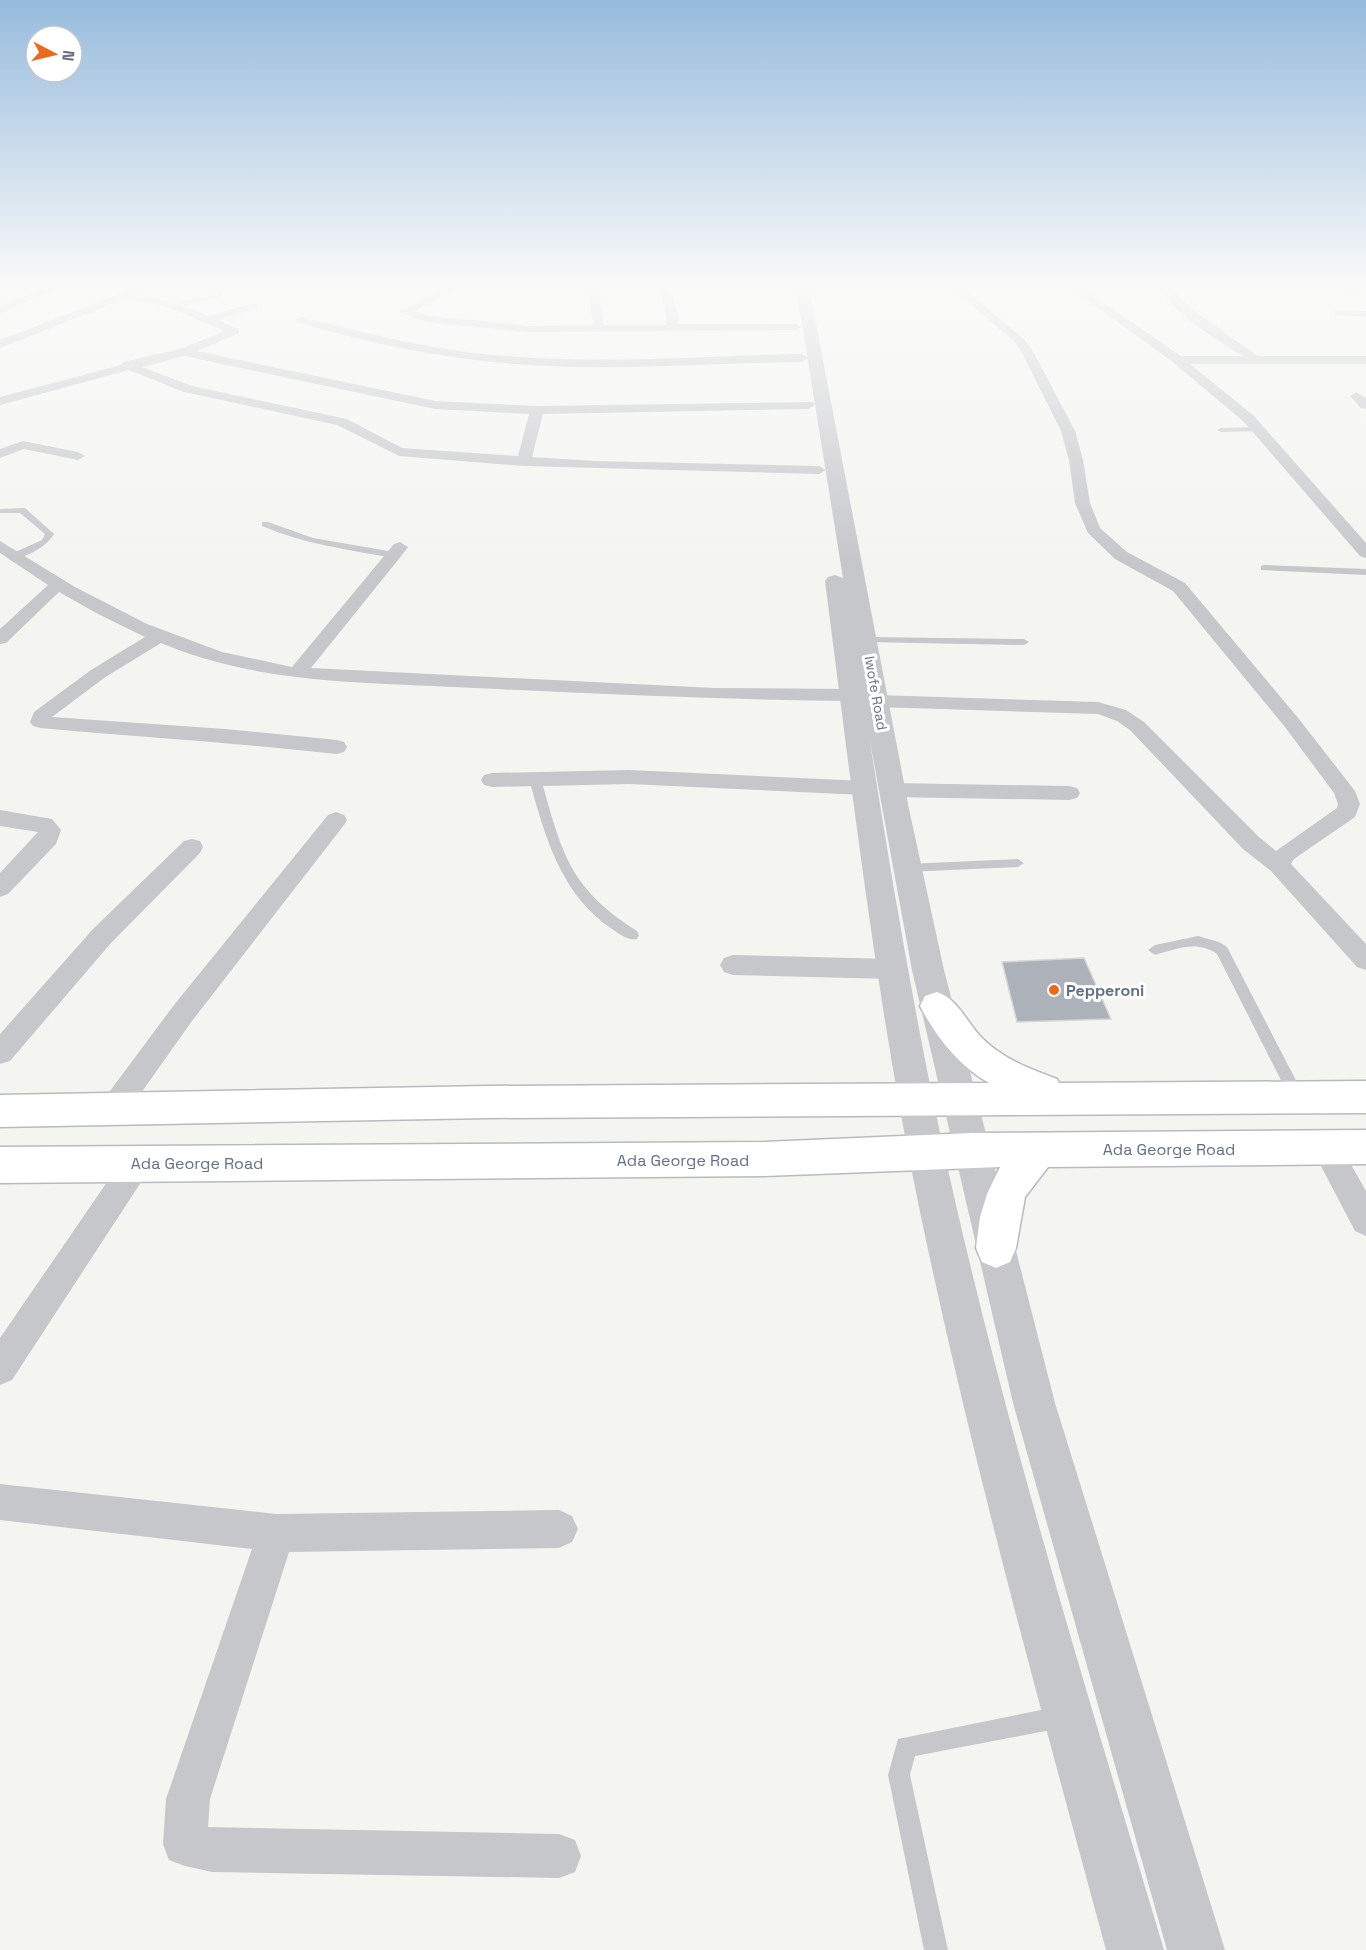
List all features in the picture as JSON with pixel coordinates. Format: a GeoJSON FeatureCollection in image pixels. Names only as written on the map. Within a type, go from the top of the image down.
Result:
{"type":"FeatureCollection","features":[{"type":"Feature","properties":{"kind":"main road"},"geometry":{"type":"LineString","coordinates":[[937,1006],[959,1038],[979,1059],[1012,1079],[1066,1097]]}},
{"type":"Feature","properties":{"kind":"main road"},"geometry":{"type":"LineString","coordinates":[[0,1111],[488,1102],[1366,1097]]}},
{"type":"Feature","properties":{"kind":"main road","name":"Ada George Road"},"geometry":{"type":"LineString","coordinates":[[0,1165],[764,1159],[949,1151],[1366,1147]]}},
{"type":"Feature","properties":{"kind":"main road"},"geometry":{"type":"LineString","coordinates":[[996,1248],[1001,1209],[1009,1185],[1039,1150]]}},
{"type":"Feature","properties":{"kind":"street"},"geometry":{"type":"LineString","coordinates":[[3,399],[80,378]]}},
{"type":"Feature","properties":{"kind":"street"},"geometry":{"type":"LineString","coordinates":[[161,378],[195,391],[274,405],[342,422],[359,428],[387,448],[399,452],[524,462],[666,468],[819,470]]}},
{"type":"Feature","properties":{"kind":"street"},"geometry":{"type":"LineString","coordinates":[[305,378],[426,404],[537,410],[808,405]]}},
{"type":"Feature","properties":{"kind":"street","name":"Iwofe Road"},"geometry":{"type":"LineString","coordinates":[[805,378],[864,788],[915,1098],[949,1151]]}},
{"type":"Feature","properties":{"kind":"street","name":"Iwofe Road"},"geometry":{"type":"LineString","coordinates":[[819,378],[907,868],[960,1098],[949,1151]]}},
{"type":"Feature","properties":{"kind":"street"},"geometry":{"type":"LineString","coordinates":[[1041,378],[1068,431],[1076,453],[1080,501],[1093,528],[1103,542],[1128,559],[1157,572],[1179,587],[1292,723],[1344,791],[1349,804],[1347,812],[1286,853],[1279,865]]}},
{"type":"Feature","properties":{"kind":"street"},"geometry":{"type":"LineString","coordinates":[[1201,378],[1258,429],[1366,553]]}},
{"type":"Feature","properties":{"kind":"street"},"geometry":{"type":"LineString","coordinates":[[524,462],[537,410]]}},
{"type":"Feature","properties":{"kind":"street"},"geometry":{"type":"LineString","coordinates":[[0,454],[23,445],[78,456]]}},
{"type":"Feature","properties":{"kind":"street"},"geometry":{"type":"LineString","coordinates":[[7,551],[57,585],[158,637],[256,668],[297,673],[714,694],[852,695]]}},
{"type":"Feature","properties":{"kind":"street"},"geometry":{"type":"LineString","coordinates":[[297,673],[397,551]]}},
{"type":"Feature","properties":{"kind":"street"},"geometry":{"type":"LineString","coordinates":[[0,639],[57,585]]}},
{"type":"Feature","properties":{"kind":"street"},"geometry":{"type":"LineString","coordinates":[[158,637],[127,654],[87,682],[41,716],[39,722],[225,735],[337,747]]}},
{"type":"Feature","properties":{"kind":"street"},"geometry":{"type":"LineString","coordinates":[[877,701],[1113,710],[1137,726],[1251,843],[1279,865],[1366,960]]}},
{"type":"Feature","properties":{"kind":"street"},"geometry":{"type":"LineString","coordinates":[[492,780],[629,777],[798,787],[864,788]]}},
{"type":"Feature","properties":{"kind":"street"},"geometry":{"type":"LineString","coordinates":[[892,790],[1069,793]]}},
{"type":"Feature","properties":{"kind":"street"},"geometry":{"type":"LineString","coordinates":[[0,818],[44,824],[50,830],[48,838],[0,888]]}},
{"type":"Feature","properties":{"kind":"street"},"geometry":{"type":"LineString","coordinates":[[114,1108],[183,1013],[336,820]]}},
{"type":"Feature","properties":{"kind":"street"},"geometry":{"type":"LineString","coordinates":[[0,1053],[102,936],[192,847]]}},
{"type":"Feature","properties":{"kind":"street"},"geometry":{"type":"LineString","coordinates":[[733,965],[892,969]]}},
{"type":"Feature","properties":{"kind":"street"},"geometry":{"type":"LineString","coordinates":[[1327,1149],[1366,1221]]}},
{"type":"Feature","properties":{"kind":"street"},"geometry":{"type":"LineString","coordinates":[[949,1151],[996,1248],[1034,1403],[1196,1950]]}},
{"type":"Feature","properties":{"kind":"street"},"geometry":{"type":"LineString","coordinates":[[949,1151],[983,1404],[1135,1950]]}},
{"type":"Feature","properties":{"kind":"street"},"geometry":{"type":"LineString","coordinates":[[0,1368],[137,1163]]}},
{"type":"Feature","properties":{"kind":"street"},"geometry":{"type":"LineString","coordinates":[[0,1502],[276,1533],[559,1529]]}},
{"type":"Feature","properties":{"kind":"street"},"geometry":{"type":"LineString","coordinates":[[276,1533],[188,1799],[185,1844],[212,1850],[559,1857]]}},
{"type":"Feature","properties":{"kind":"lane"},"geometry":{"type":"LineString","coordinates":[[1221,430],[1258,429]]}},
{"type":"Feature","properties":{"kind":"lane"},"geometry":{"type":"LineString","coordinates":[[0,511],[22,510],[50,534],[45,542],[7,551]]}},
{"type":"Feature","properties":{"kind":"lane"},"geometry":{"type":"LineString","coordinates":[[265,524],[289,535],[311,541],[397,551]]}},
{"type":"Feature","properties":{"kind":"lane"},"geometry":{"type":"LineString","coordinates":[[1264,568],[1366,572]]}},
{"type":"Feature","properties":{"kind":"lane"},"geometry":{"type":"LineString","coordinates":[[867,640],[1024,642]]}},
{"type":"Feature","properties":{"kind":"lane"},"geometry":{"type":"LineString","coordinates":[[535,779],[555,849],[579,894],[611,923],[632,935]]}},
{"type":"Feature","properties":{"kind":"lane"},"geometry":{"type":"LineString","coordinates":[[907,868],[1018,863]]}},
{"type":"Feature","properties":{"kind":"lane"},"geometry":{"type":"LineString","coordinates":[[1155,950],[1201,939],[1213,942],[1222,951],[1297,1097]]}},
{"type":"Feature","properties":{"kind":"lane"},"geometry":{"type":"LineString","coordinates":[[936,1950],[899,1775],[906,1747],[1069,1716]]}},
{"type":"Feature","properties":{"kind":"building","name":"Pepperoni"},"geometry":{"type":"Polygon","coordinates":[[[1084,958],[1111,1019],[1017,1022],[1002,962],[1084,958]]]}},
{"type":"Feature","properties":{"kind":"place","name":"Pepperoni"},"geometry":{"type":"Point","coordinates":[1054,990]}}]}
